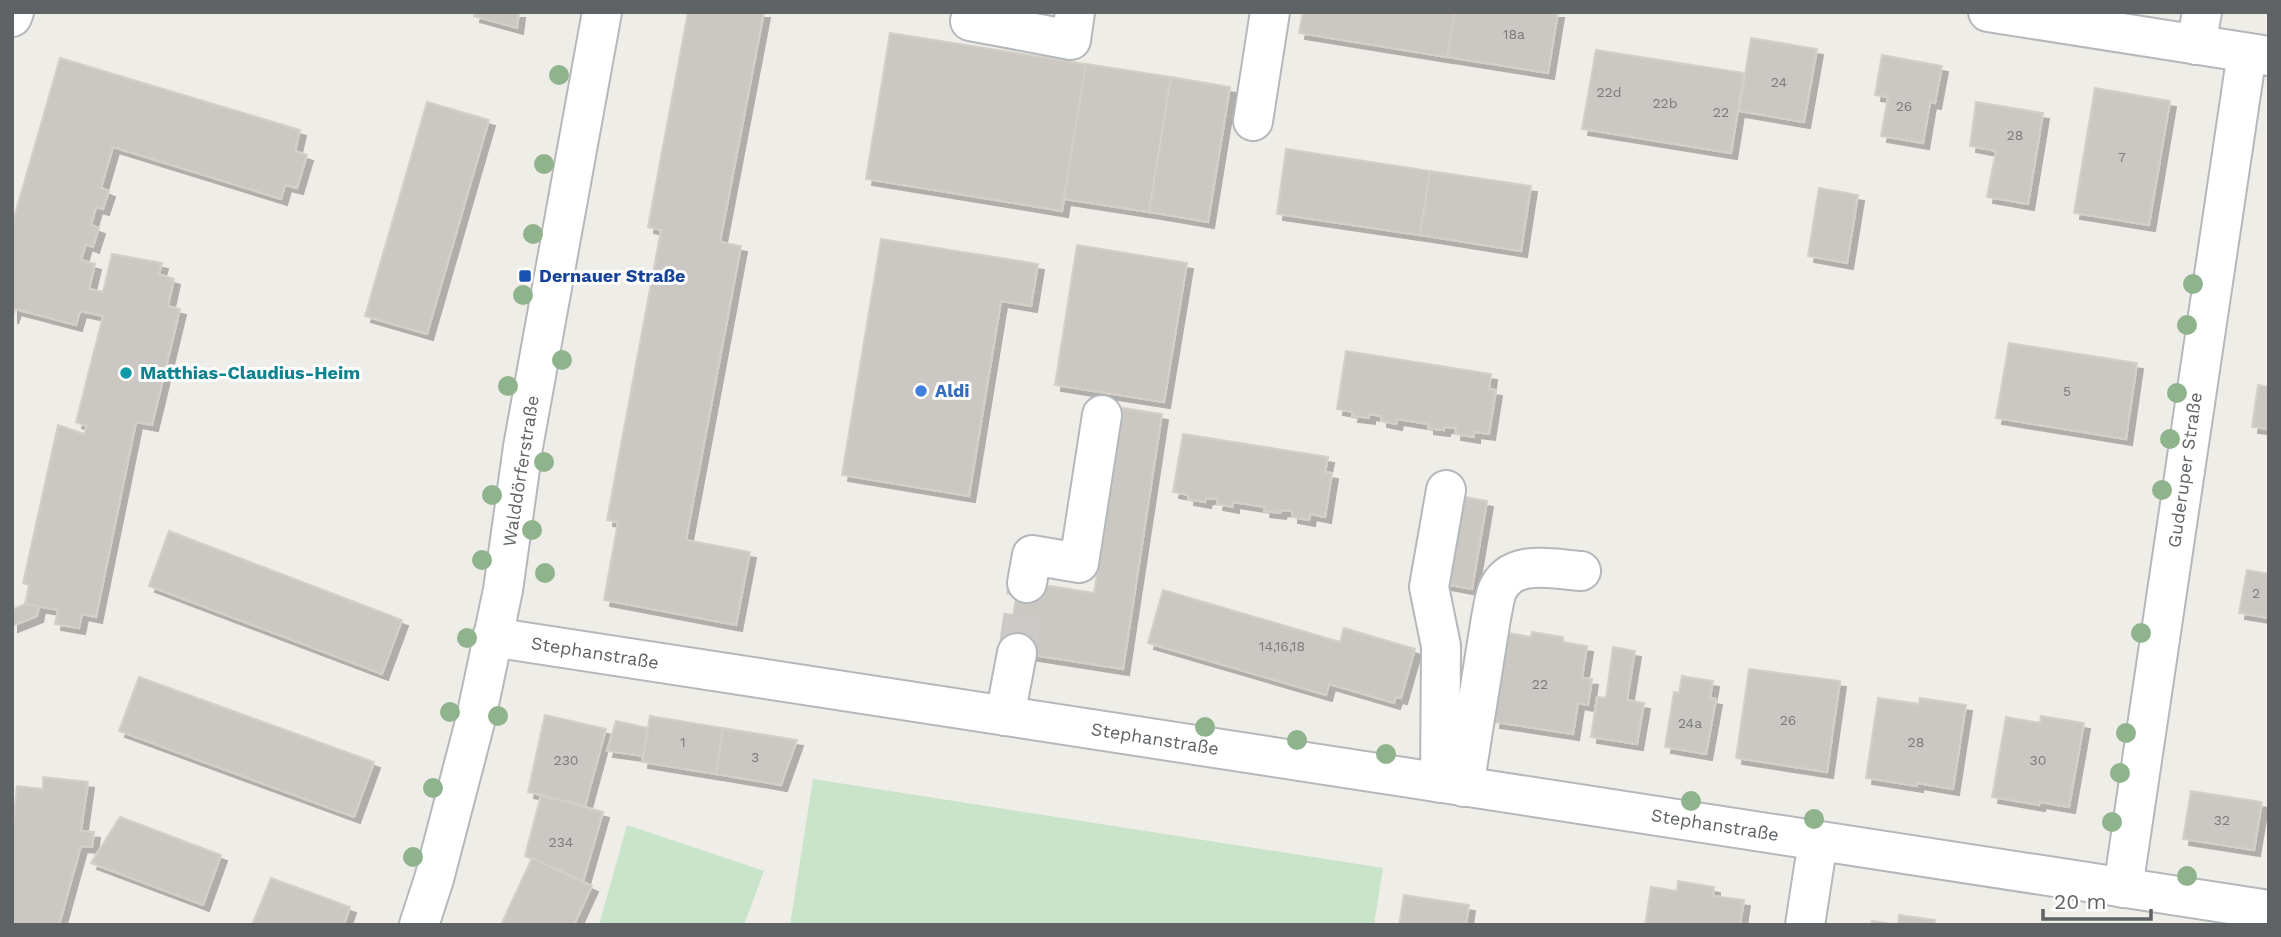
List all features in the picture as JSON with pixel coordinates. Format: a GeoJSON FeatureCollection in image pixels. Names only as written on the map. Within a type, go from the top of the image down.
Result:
{"type":"FeatureCollection","features":[{"type":"Feature","properties":{"kind":"street","name":"Walddörferstraße"},"geometry":{"type":"LineString","coordinates":[[419,925],[434,879],[472,732],[503,590],[523,447],[602,12]]}},
{"type":"Feature","properties":{"kind":"street"},"geometry":{"type":"LineString","coordinates":[[970,21],[1071,40],[1075,12]]}},
{"type":"Feature","properties":{"kind":"street"},"geometry":{"type":"LineString","coordinates":[[1253,121],[1270,12]]}},
{"type":"Feature","properties":{"kind":"street"},"geometry":{"type":"LineString","coordinates":[[1988,12],[2199,28],[2258,54]]}},
{"type":"Feature","properties":{"kind":"street","name":"Guderuper Straße"},"geometry":{"type":"LineString","coordinates":[[2123,888],[2258,54]]}},
{"type":"Feature","properties":{"kind":"street"},"geometry":{"type":"LineString","coordinates":[[1027,583],[1032,555],[1079,563],[1102,415]]}},
{"type":"Feature","properties":{"kind":"street"},"geometry":{"type":"LineString","coordinates":[[1446,490],[1429,587],[1441,646],[1452,785]]}},
{"type":"Feature","properties":{"kind":"street"},"geometry":{"type":"LineString","coordinates":[[1452,785],[1497,591],[1510,573],[1525,568],[1581,571]]}},
{"type":"Feature","properties":{"kind":"street","name":"Stephanstraße"},"geometry":{"type":"LineString","coordinates":[[492,637],[2269,910]]}},
{"type":"Feature","properties":{"kind":"street"},"geometry":{"type":"LineString","coordinates":[[1005,716],[1017,653]]}},
{"type":"Feature","properties":{"kind":"street"},"geometry":{"type":"LineString","coordinates":[[1805,925],[1818,841]]}},
{"type":"Feature","properties":{"kind":"green space"},"geometry":{"type":"Polygon","coordinates":[[[813,779],[1383,868],[1374,925],[790,925],[813,779]]]}},
{"type":"Feature","properties":{"kind":"green space"},"geometry":{"type":"Polygon","coordinates":[[[627,825],[764,871],[744,925],[599,925],[627,825]]]}},
{"type":"Feature","properties":{"kind":"building"},"geometry":{"type":"Polygon","coordinates":[[[475,12],[519,12],[517,28],[474,16],[475,12]]]}},
{"type":"Feature","properties":{"kind":"building"},"geometry":{"type":"Polygon","coordinates":[[[688,12],[764,12],[720,242],[741,246],[686,540],[750,552],[736,625],[604,600],[618,522],[607,520],[661,230],[648,227],[688,12]]]}},
{"type":"Feature","properties":{"kind":"building"},"geometry":{"type":"Polygon","coordinates":[[[1303,12],[1455,12],[1447,57],[1299,33],[1303,12]]]}},
{"type":"Feature","properties":{"kind":"building"},"geometry":{"type":"Polygon","coordinates":[[[1455,12],[1558,12],[1548,73],[1447,57],[1455,12]]]}},
{"type":"Feature","properties":{"kind":"building"},"geometry":{"type":"Polygon","coordinates":[[[890,33],[1086,64],[1062,211],[866,179],[890,33]]]}},
{"type":"Feature","properties":{"kind":"building"},"geometry":{"type":"Polygon","coordinates":[[[1751,38],[1817,49],[1804,122],[1739,111],[1751,38]]]}},
{"type":"Feature","properties":{"kind":"building"},"geometry":{"type":"Polygon","coordinates":[[[1596,50],[1744,73],[1731,153],[1582,129],[1596,50]]]}},
{"type":"Feature","properties":{"kind":"building"},"geometry":{"type":"Polygon","coordinates":[[[1882,55],[1942,66],[1935,103],[1930,102],[1923,143],[1881,136],[1888,97],[1875,95],[1882,55]]]}},
{"type":"Feature","properties":{"kind":"building","name":"Matthias-Claudius-Heim"},"geometry":{"type":"Polygon","coordinates":[[[60,58],[300,130],[295,151],[307,155],[297,188],[285,185],[281,199],[113,147],[101,188],[109,191],[103,209],[96,207],[91,225],[99,228],[93,247],[86,244],[81,260],[95,264],[89,289],[103,292],[112,254],[162,263],[159,274],[174,279],[168,306],[180,309],[152,425],[136,422],[96,617],[82,614],[79,628],[55,624],[58,610],[25,604],[29,585],[23,583],[58,425],[84,434],[87,426],[76,422],[103,316],[80,311],[76,325],[15,309],[12,318],[12,225],[60,58]]]}},
{"type":"Feature","properties":{"kind":"building"},"geometry":{"type":"Polygon","coordinates":[[[1086,64],[1171,77],[1149,212],[1064,199],[1086,64]]]}},
{"type":"Feature","properties":{"kind":"building"},"geometry":{"type":"Polygon","coordinates":[[[1171,77],[1230,87],[1208,222],[1149,212],[1171,77]]]}},
{"type":"Feature","properties":{"kind":"building"},"geometry":{"type":"Polygon","coordinates":[[[2095,88],[2170,101],[2149,225],[2074,213],[2095,88]]]}},
{"type":"Feature","properties":{"kind":"building"},"geometry":{"type":"Polygon","coordinates":[[[427,102],[489,120],[427,334],[365,316],[427,102]]]}},
{"type":"Feature","properties":{"kind":"building"},"geometry":{"type":"Polygon","coordinates":[[[1976,102],[2043,113],[2028,204],[1987,197],[1996,151],[1970,146],[1976,102]]]}},
{"type":"Feature","properties":{"kind":"building"},"geometry":{"type":"Polygon","coordinates":[[[1286,149],[1430,171],[1420,235],[1277,214],[1286,149]]]}},
{"type":"Feature","properties":{"kind":"building"},"geometry":{"type":"Polygon","coordinates":[[[1430,171],[1531,186],[1521,251],[1420,235],[1430,171]]]}},
{"type":"Feature","properties":{"kind":"building"},"geometry":{"type":"Polygon","coordinates":[[[1819,188],[1858,195],[1847,263],[1808,256],[1819,188]]]}},
{"type":"Feature","properties":{"kind":"building","name":"Aldi"},"geometry":{"type":"Polygon","coordinates":[[[881,239],[1038,264],[1031,306],[1001,301],[969,496],[842,475],[881,239]]]}},
{"type":"Feature","properties":{"kind":"building"},"geometry":{"type":"Polygon","coordinates":[[[1077,245],[1187,263],[1164,402],[1055,385],[1077,245]]]}},
{"type":"Feature","properties":{"kind":"building"},"geometry":{"type":"Polygon","coordinates":[[[2009,343],[2137,363],[2126,439],[1996,418],[2009,343]]]}},
{"type":"Feature","properties":{"kind":"building"},"geometry":{"type":"Polygon","coordinates":[[[1346,351],[1491,374],[1489,389],[1496,390],[1489,434],[1474,432],[1474,437],[1455,434],[1456,428],[1428,428],[1428,424],[1397,419],[1396,424],[1381,421],[1381,416],[1352,416],[1353,412],[1337,409],[1346,351]]]}},
{"type":"Feature","properties":{"kind":"building"},"geometry":{"type":"Polygon","coordinates":[[[2258,385],[2269,387],[2269,429],[2252,427],[2258,385]]]}},
{"type":"Feature","properties":{"kind":"building"},"geometry":{"type":"Polygon","coordinates":[[[1123,408],[1162,414],[1123,669],[1007,651],[1019,581],[1094,593],[1123,408]]]}},
{"type":"Feature","properties":{"kind":"building"},"geometry":{"type":"Polygon","coordinates":[[[1183,434],[1328,457],[1325,472],[1332,473],[1325,517],[1310,514],[1309,520],[1292,517],[1292,511],[1264,511],[1265,507],[1233,502],[1233,507],[1217,504],[1218,499],[1206,498],[1205,502],[1188,499],[1189,495],[1173,492],[1183,434]]]}},
{"type":"Feature","properties":{"kind":"building"},"geometry":{"type":"Polygon","coordinates":[[[1460,496],[1487,501],[1472,589],[1445,584],[1460,496]]]}},
{"type":"Feature","properties":{"kind":"building"},"geometry":{"type":"Polygon","coordinates":[[[169,531],[402,620],[382,674],[149,586],[169,531]]]}},
{"type":"Feature","properties":{"kind":"building"},"geometry":{"type":"Polygon","coordinates":[[[2247,570],[2269,574],[2269,618],[2239,613],[2247,570]]]}},
{"type":"Feature","properties":{"kind":"building"},"geometry":{"type":"Polygon","coordinates":[[[1163,590],[1340,642],[1344,628],[1415,649],[1401,698],[1396,697],[1394,703],[1329,684],[1326,695],[1148,643],[1163,590]]]}},
{"type":"Feature","properties":{"kind":"building"},"geometry":{"type":"Polygon","coordinates":[[[25,604],[39,606],[37,616],[12,626],[12,610],[25,604]]]}},
{"type":"Feature","properties":{"kind":"building"},"geometry":{"type":"Polygon","coordinates":[[[1532,632],[1563,637],[1563,642],[1587,646],[1582,678],[1592,679],[1588,705],[1578,703],[1573,734],[1494,722],[1508,633],[1531,637],[1532,632]]]}},
{"type":"Feature","properties":{"kind":"building"},"geometry":{"type":"Polygon","coordinates":[[[1613,647],[1635,651],[1627,700],[1644,703],[1637,744],[1591,737],[1597,697],[1606,698],[1613,647]]]}},
{"type":"Feature","properties":{"kind":"building"},"geometry":{"type":"Polygon","coordinates":[[[1749,669],[1840,681],[1827,772],[1736,758],[1749,669]]]}},
{"type":"Feature","properties":{"kind":"building"},"geometry":{"type":"Polygon","coordinates":[[[1682,676],[1713,681],[1710,698],[1716,699],[1706,754],[1665,747],[1674,692],[1679,693],[1682,676]]]}},
{"type":"Feature","properties":{"kind":"building"},"geometry":{"type":"Polygon","coordinates":[[[139,677],[374,762],[354,817],[119,731],[139,677]]]}},
{"type":"Feature","properties":{"kind":"building"},"geometry":{"type":"Polygon","coordinates":[[[1878,698],[1919,704],[1920,698],[1966,705],[1953,789],[1866,778],[1878,698]]]}},
{"type":"Feature","properties":{"kind":"building"},"geometry":{"type":"Polygon","coordinates":[[[545,715],[606,729],[585,806],[528,792],[545,715]]]}},
{"type":"Feature","properties":{"kind":"building"},"geometry":{"type":"Polygon","coordinates":[[[650,716],[723,728],[716,774],[642,762],[650,716]]]}},
{"type":"Feature","properties":{"kind":"building"},"geometry":{"type":"Polygon","coordinates":[[[2041,716],[2084,723],[2069,807],[1992,797],[2006,717],[2040,723],[2041,716]]]}},
{"type":"Feature","properties":{"kind":"building"},"geometry":{"type":"Polygon","coordinates":[[[616,721],[648,728],[643,756],[607,751],[616,721]]]}},
{"type":"Feature","properties":{"kind":"building"},"geometry":{"type":"Polygon","coordinates":[[[723,728],[797,740],[781,785],[716,774],[723,728]]]}},
{"type":"Feature","properties":{"kind":"building"},"geometry":{"type":"Polygon","coordinates":[[[43,777],[88,782],[81,831],[94,832],[92,847],[81,846],[59,925],[12,925],[12,837],[17,786],[43,789],[43,777]]]}},
{"type":"Feature","properties":{"kind":"building"},"geometry":{"type":"Polygon","coordinates":[[[2191,791],[2262,802],[2254,850],[2183,839],[2191,791]]]}},
{"type":"Feature","properties":{"kind":"building"},"geometry":{"type":"Polygon","coordinates":[[[541,795],[603,812],[583,882],[525,856],[541,795]]]}},
{"type":"Feature","properties":{"kind":"building"},"geometry":{"type":"Polygon","coordinates":[[[120,817],[221,855],[203,905],[91,863],[120,817]]]}},
{"type":"Feature","properties":{"kind":"building"},"geometry":{"type":"Polygon","coordinates":[[[532,858],[592,886],[574,925],[501,925],[532,858]]]}},
{"type":"Feature","properties":{"kind":"building"},"geometry":{"type":"Polygon","coordinates":[[[271,878],[350,907],[344,925],[252,925],[271,878]]]}},
{"type":"Feature","properties":{"kind":"building"},"geometry":{"type":"Polygon","coordinates":[[[1678,881],[1714,887],[1713,896],[1744,900],[1740,925],[1645,925],[1651,887],[1677,891],[1678,881]]]}},
{"type":"Feature","properties":{"kind":"building"},"geometry":{"type":"Polygon","coordinates":[[[1404,895],[1469,905],[1466,925],[1399,925],[1404,895]]]}},
{"type":"Feature","properties":{"kind":"building"},"geometry":{"type":"Polygon","coordinates":[[[1899,915],[1935,920],[1934,925],[1898,925],[1899,915]]]}},
{"type":"Feature","properties":{"kind":"building"},"geometry":{"type":"Polygon","coordinates":[[[1872,921],[1898,925],[1871,925],[1872,921]]]}},
{"type":"Feature","properties":{"kind":"tunnel"},"geometry":{"type":"LineString","coordinates":[[1017,653],[1027,583]]}},
{"type":"Feature","properties":{"kind":"place","name":"Dernauer Straße"},"geometry":{"type":"Point","coordinates":[525,276]}},
{"type":"Feature","properties":{"kind":"place","name":"Matthias-Claudius-Heim"},"geometry":{"type":"Point","coordinates":[126,373]}},
{"type":"Feature","properties":{"kind":"place","name":"Aldi"},"geometry":{"type":"Point","coordinates":[921,391]}}]}
